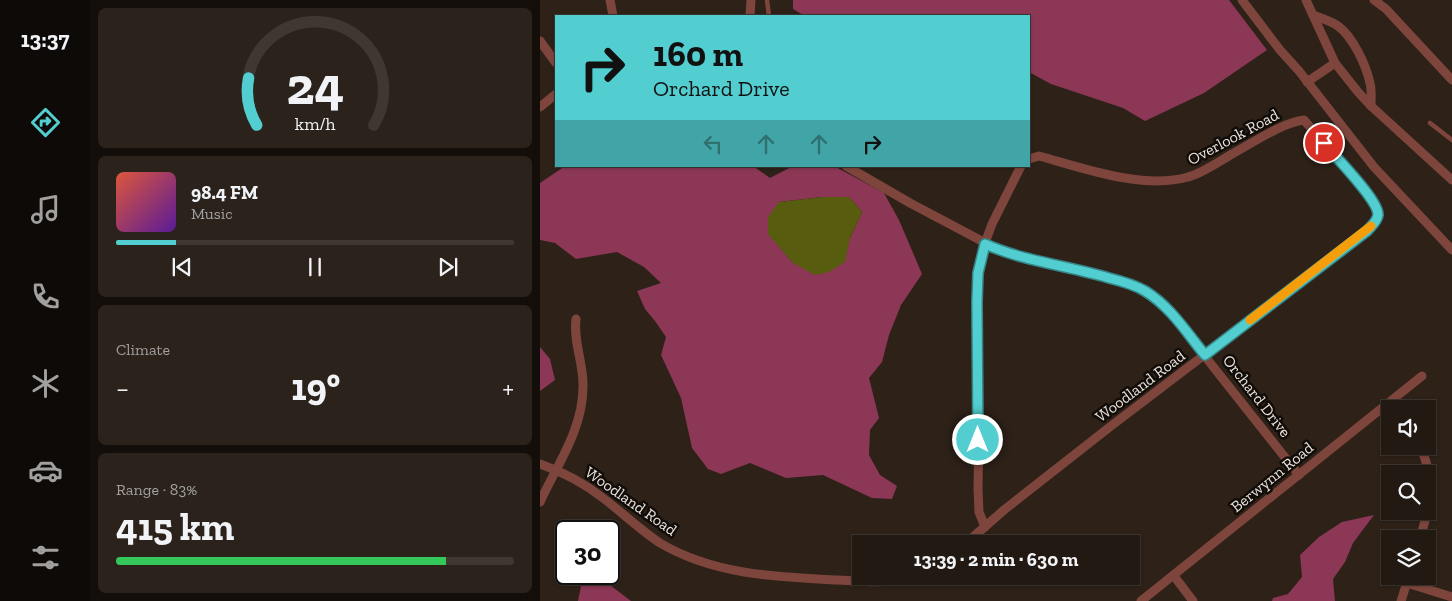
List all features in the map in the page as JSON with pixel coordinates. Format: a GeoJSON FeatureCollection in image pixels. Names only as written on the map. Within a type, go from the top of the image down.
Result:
{"type":"FeatureCollection","features":[{"type":"Feature","properties":{"kind":"street"},"geometry":{"type":"LineString","coordinates":[[610,0],[613,15]]}},
{"type":"Feature","properties":{"kind":"street"},"geometry":{"type":"LineString","coordinates":[[750,15],[751,0]]}},
{"type":"Feature","properties":{"kind":"street"},"geometry":{"type":"LineString","coordinates":[[1242,0],[1374,167],[1452,250]]}},
{"type":"Feature","properties":{"kind":"street"},"geometry":{"type":"LineString","coordinates":[[1306,0],[1335,63],[1358,92],[1452,180]]}},
{"type":"Feature","properties":{"kind":"street"},"geometry":{"type":"LineString","coordinates":[[1374,0],[1386,9],[1452,80]]}},
{"type":"Feature","properties":{"kind":"street"},"geometry":{"type":"LineString","coordinates":[[1313,15],[1336,25],[1347,34],[1366,70],[1370,83],[1372,106]]}},
{"type":"Feature","properties":{"kind":"street"},"geometry":{"type":"LineString","coordinates":[[540,42],[555,62]]}},
{"type":"Feature","properties":{"kind":"street"},"geometry":{"type":"LineString","coordinates":[[1307,82],[1335,63]]}},
{"type":"Feature","properties":{"kind":"street"},"geometry":{"type":"LineString","coordinates":[[540,108],[555,95]]}},
{"type":"Feature","properties":{"kind":"street","name":"Overlook Road"},"geometry":{"type":"LineString","coordinates":[[1030,159],[1039,156],[1112,175],[1151,182],[1165,182],[1190,177],[1278,129],[1298,120],[1304,120],[1367,193],[1376,205],[1378,214]]}},
{"type":"Feature","properties":{"kind":"street","name":"Orchard Drive"},"geometry":{"type":"LineString","coordinates":[[848,167],[985,244],[1011,254],[1085,270],[1145,290],[1163,304],[1299,475]]}},
{"type":"Feature","properties":{"kind":"street"},"geometry":{"type":"LineString","coordinates":[[985,527],[979,512],[978,489],[978,273],[992,224],[1020,167]]}},
{"type":"Feature","properties":{"kind":"street","name":"Woodland Road"},"geometry":{"type":"LineString","coordinates":[[976,535],[1111,426],[1367,231],[1375,223],[1378,214]]}},
{"type":"Feature","properties":{"kind":"street"},"geometry":{"type":"LineString","coordinates":[[540,502],[577,425],[583,402],[584,385],[575,336],[576,319]]}},
{"type":"Feature","properties":{"kind":"street","name":"Berwynn Road"},"geometry":{"type":"LineString","coordinates":[[1399,400],[1422,376]]}},
{"type":"Feature","properties":{"kind":"street","name":"Berwynn Road"},"geometry":{"type":"LineString","coordinates":[[1141,601],[1268,499],[1381,415]]}},
{"type":"Feature","properties":{"kind":"street"},"geometry":{"type":"LineString","coordinates":[[1423,530],[1428,511],[1430,492],[1424,455]]}},
{"type":"Feature","properties":{"kind":"street","name":"Woodland Road"},"geometry":{"type":"LineString","coordinates":[[540,464],[574,478],[604,498],[634,524],[660,542],[707,564],[755,574],[852,580]]}},
{"type":"Feature","properties":{"kind":"street"},"geometry":{"type":"LineString","coordinates":[[1174,576],[1193,601]]}},
{"type":"Feature","properties":{"kind":"street"},"geometry":{"type":"LineString","coordinates":[[1401,601],[1406,585]]}},
{"type":"Feature","properties":{"kind":"street"},"geometry":{"type":"LineString","coordinates":[[1424,585],[1452,596]]}},
{"type":"Feature","properties":{"kind":"lane"},"geometry":{"type":"LineString","coordinates":[[767,0],[769,15]]}},
{"type":"Feature","properties":{"kind":"lane"},"geometry":{"type":"LineString","coordinates":[[1430,123],[1452,140]]}},
{"type":"Feature","properties":{"kind":"shaded area"},"geometry":{"type":"Polygon","coordinates":[[[793,0],[1229,0],[1267,50],[1204,93],[1145,121],[1123,108],[1051,84],[1030,73],[1030,15],[803,15],[793,9],[793,0]]]}},
{"type":"Feature","properties":{"kind":"shaded area"},"geometry":{"type":"Polygon","coordinates":[[[564,167],[754,167],[770,178],[791,167],[836,167],[884,193],[899,220],[922,274],[901,305],[889,335],[882,362],[869,378],[879,418],[870,430],[869,455],[880,475],[897,486],[892,499],[872,498],[823,475],[786,478],[750,463],[721,474],[708,469],[692,448],[681,398],[661,355],[666,337],[645,309],[637,291],[661,283],[644,267],[617,252],[576,259],[555,243],[540,240],[540,183],[564,167]],[[823,197],[779,202],[769,234],[793,263],[850,238],[862,212],[849,197],[823,197]]]}},
{"type":"Feature","properties":{"kind":"shaded area"},"geometry":{"type":"Polygon","coordinates":[[[823,197],[849,197],[862,212],[850,238],[845,262],[829,272],[815,275],[793,263],[768,234],[768,217],[779,202],[823,197]]]}},
{"type":"Feature","properties":{"kind":"shaded area"},"geometry":{"type":"Polygon","coordinates":[[[540,347],[550,359],[555,380],[540,391],[540,347]]]}},
{"type":"Feature","properties":{"kind":"shaded area"},"geometry":{"type":"Polygon","coordinates":[[[1374,515],[1353,543],[1345,562],[1333,579],[1335,601],[1272,601],[1273,598],[1288,594],[1302,577],[1300,555],[1319,537],[1342,522],[1374,515]]]}},
{"type":"Feature","properties":{"kind":"shaded area"},"geometry":{"type":"Polygon","coordinates":[[[610,585],[631,601],[578,601],[581,586],[610,585]]]}},
{"type":"Feature","properties":{"kind":"slow traffic"},"geometry":{"type":"LineString","coordinates":[[1250,320],[1371,226]]}},
{"type":"Feature","properties":{"kind":"route"},"geometry":{"type":"LineString","coordinates":[[978,440],[978,273],[985,244],[1011,254],[1085,270],[1145,290],[1163,304],[1205,355],[1375,223],[1378,214],[1376,205],[1324,143]]}}]}
